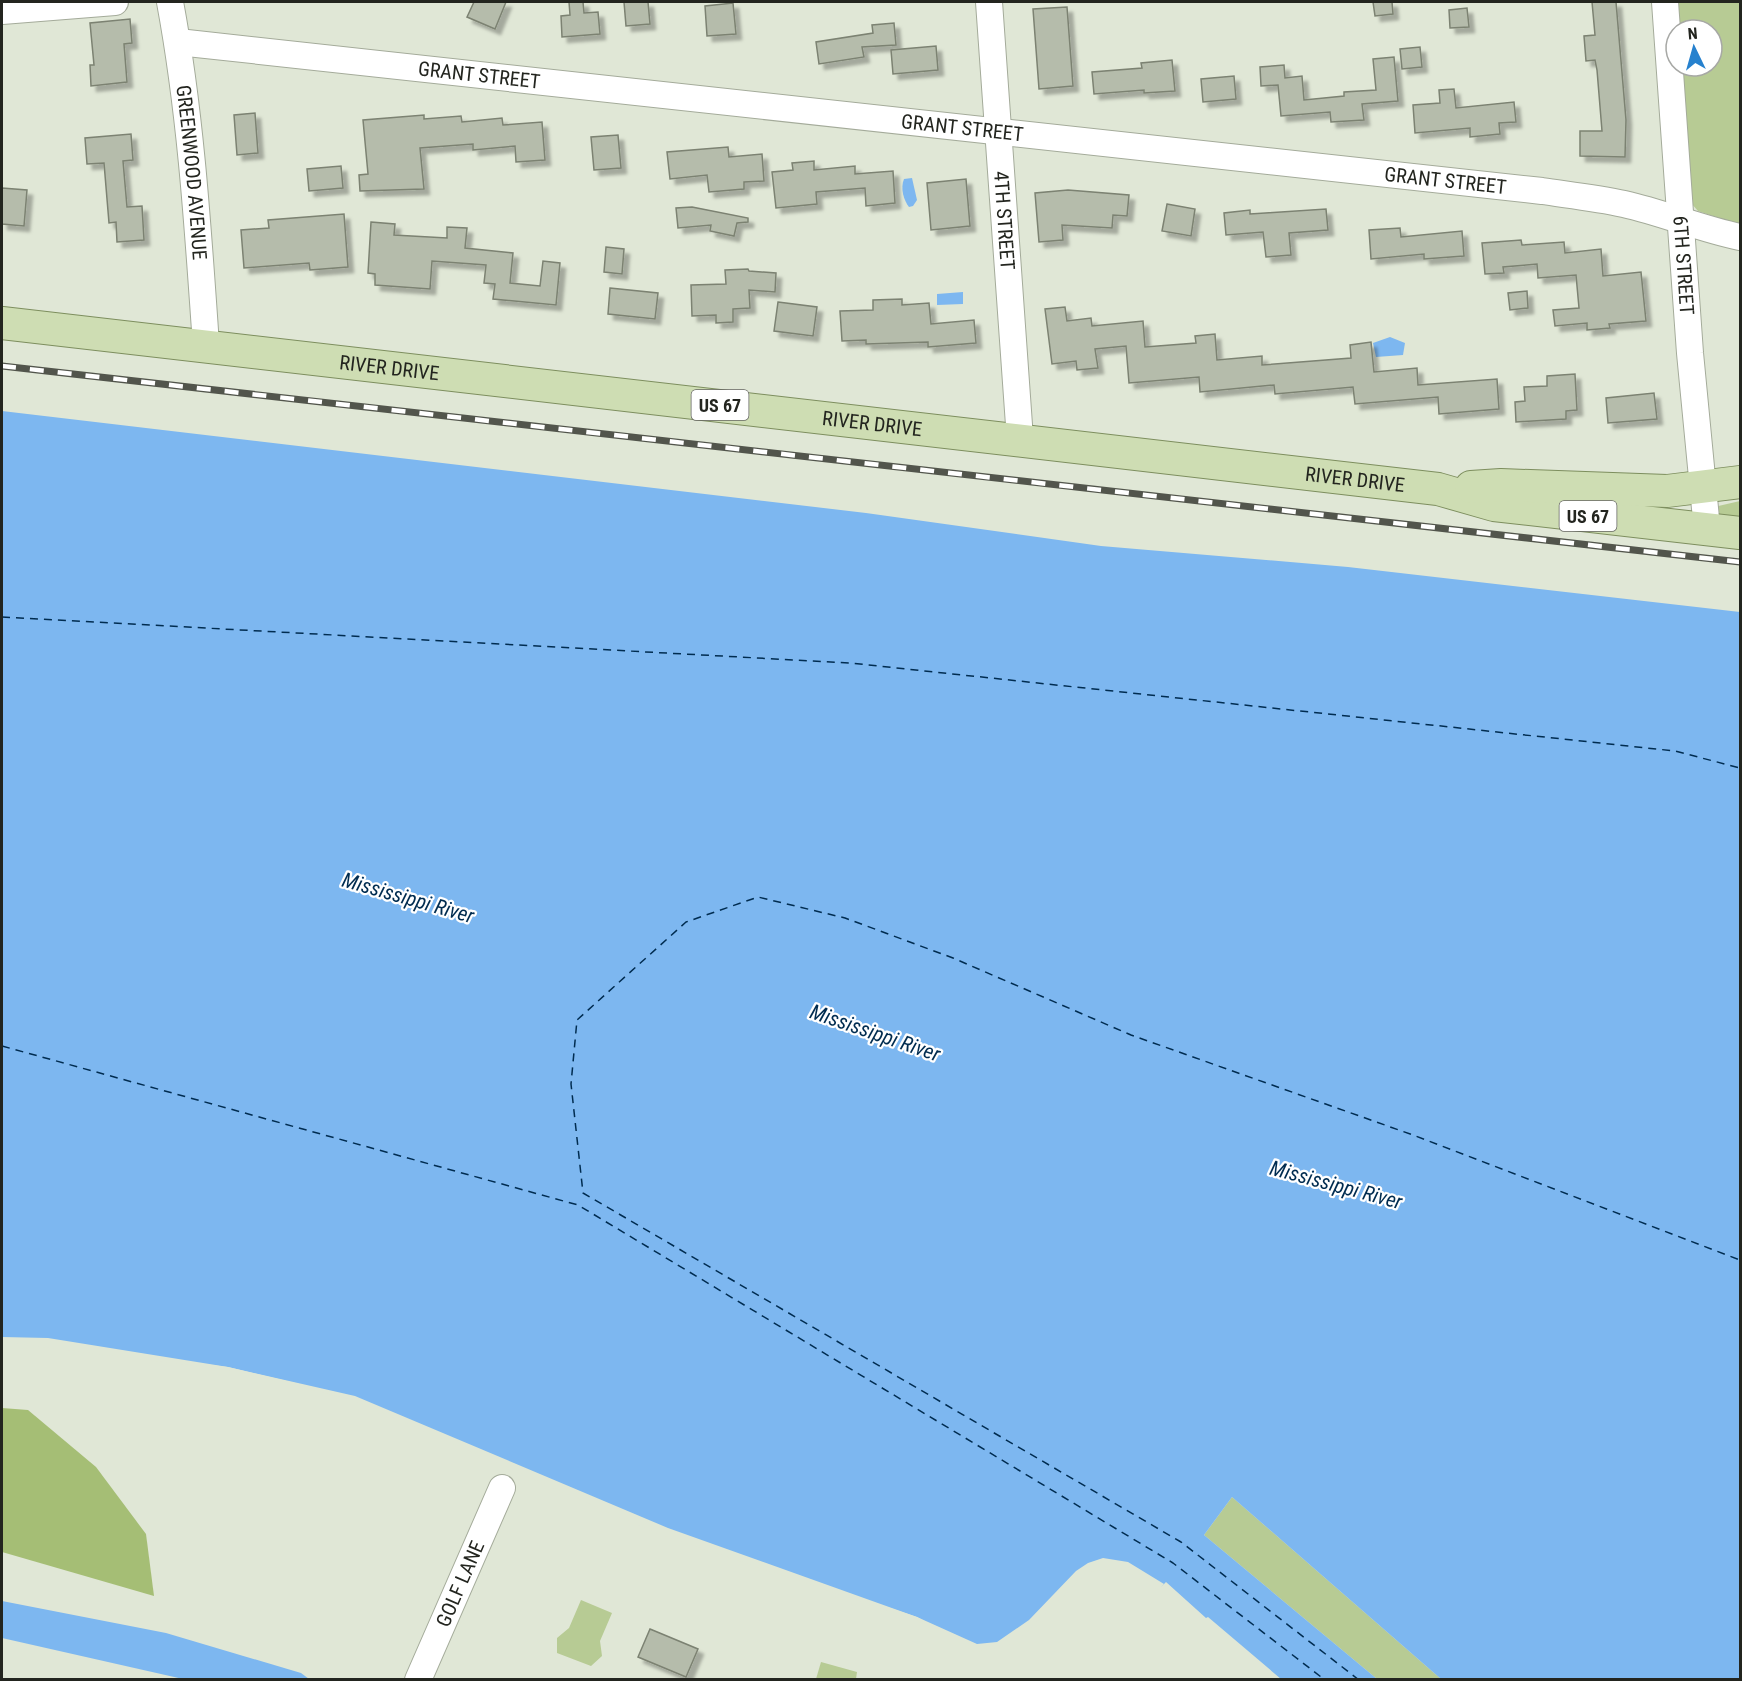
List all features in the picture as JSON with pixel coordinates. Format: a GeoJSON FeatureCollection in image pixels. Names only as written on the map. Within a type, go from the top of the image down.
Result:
{"type":"FeatureCollection","features":[{"type":"Feature","properties":{"kind":"main road","name":"RIVER DRIVE"},"geometry":{"type":"LineString","coordinates":[[2,323],[1438,489],[1494,506],[1740,533]]}},
{"type":"Feature","properties":{"kind":"main road","name":"US 67"},"geometry":{"type":"LineString","coordinates":[[1438,489],[1501,485],[1666,491],[1740,482]]}},
{"type":"Feature","properties":{"kind":"street"},"geometry":{"type":"LineString","coordinates":[[2,11],[115,2]]}},
{"type":"Feature","properties":{"kind":"street","name":"GREENWOOD AVENUE"},"geometry":{"type":"LineString","coordinates":[[169,2],[178,42],[195,180],[206,345]]}},
{"type":"Feature","properties":{"kind":"street","name":"4TH STREET"},"geometry":{"type":"LineString","coordinates":[[989,2],[1020,439]]}},
{"type":"Feature","properties":{"kind":"street","name":"6TH STREET"},"geometry":{"type":"LineString","coordinates":[[1665,2],[1680,219],[1707,529]]}},
{"type":"Feature","properties":{"kind":"street","name":"GRANT STREET"},"geometry":{"type":"LineString","coordinates":[[178,42],[1542,191],[1623,204],[1680,219],[1708,231],[1740,237]]}},
{"type":"Feature","properties":{"kind":"street","name":"GOLF LANE"},"geometry":{"type":"LineString","coordinates":[[418,1680],[502,1488]]}},
{"type":"Feature","properties":{"kind":"green space"},"geometry":{"type":"Polygon","coordinates":[[[1675,2],[1740,2],[1740,225],[1698,211],[1691,203],[1681,78],[1724,78],[1724,18],[1676,18],[1675,2]]]}},
{"type":"Feature","properties":{"kind":"green space"},"geometry":{"type":"Polygon","coordinates":[[[1740,501],[1740,521],[1715,515],[1714,507],[1740,501]]]}},
{"type":"Feature","properties":{"kind":"green space"},"geometry":{"type":"Polygon","coordinates":[[[2,1408],[28,1410],[96,1467],[146,1534],[154,1596],[2,1552],[2,1408]]]}},
{"type":"Feature","properties":{"kind":"green space"},"geometry":{"type":"Polygon","coordinates":[[[1232,1497],[1441,1679],[1377,1679],[1204,1535],[1232,1497]]]}},
{"type":"Feature","properties":{"kind":"green space"},"geometry":{"type":"Polygon","coordinates":[[[581,1600],[612,1613],[600,1641],[602,1656],[591,1666],[557,1653],[557,1638],[569,1628],[581,1600]]]}},
{"type":"Feature","properties":{"kind":"green space"},"geometry":{"type":"Polygon","coordinates":[[[821,1662],[857,1672],[856,1679],[816,1679],[821,1662]]]}},
{"type":"Feature","properties":{"kind":"water"},"geometry":{"type":"Polygon","coordinates":[[[912,178],[917,200],[913,206],[909,207],[904,198],[902,186],[904,179],[912,178]]]}},
{"type":"Feature","properties":{"kind":"water"},"geometry":{"type":"Polygon","coordinates":[[[963,292],[963,304],[937,305],[937,294],[963,292]]]}},
{"type":"Feature","properties":{"kind":"water"},"geometry":{"type":"Polygon","coordinates":[[[1390,337],[1405,343],[1403,355],[1376,357],[1373,343],[1390,337]]]}},
{"type":"Feature","properties":{"kind":"water","name":"Mississippi River"},"geometry":{"type":"Polygon","coordinates":[[[2,411],[866,513],[1101,546],[1348,567],[1740,612],[1740,1679],[1441,1679],[1232,1497],[1204,1535],[1377,1679],[1281,1679],[1166,1582],[1161,1587],[1120,1564],[1086,1569],[1013,1642],[976,1649],[917,1617],[657,1530],[354,1397],[228,1367],[2,1339],[2,411]]]}},
{"type":"Feature","properties":{"kind":"water"},"geometry":{"type":"Polygon","coordinates":[[[2,1601],[166,1633],[301,1673],[309,1679],[183,1679],[2,1638],[2,1601]]]}},
{"type":"Feature","properties":{"kind":"pier"},"geometry":{"type":"Polygon","coordinates":[[[2,1337],[48,1338],[228,1367],[355,1396],[668,1528],[917,1617],[977,1644],[997,1642],[1029,1620],[1076,1571],[1088,1563],[1103,1558],[1128,1562],[1164,1584],[1159,1590],[1120,1568],[1088,1572],[1014,1644],[975,1652],[916,1620],[656,1533],[353,1400],[228,1370],[2,1342],[2,1337]]]}},
{"type":"Feature","properties":{"kind":"building"},"geometry":{"type":"Polygon","coordinates":[[[474,2],[506,2],[495,29],[467,17],[474,2]]]}},
{"type":"Feature","properties":{"kind":"building"},"geometry":{"type":"Polygon","coordinates":[[[569,2],[583,2],[584,13],[598,12],[600,34],[562,37],[561,16],[570,15],[569,2]]]}},
{"type":"Feature","properties":{"kind":"building"},"geometry":{"type":"Polygon","coordinates":[[[624,2],[648,2],[650,24],[626,26],[624,2]]]}},
{"type":"Feature","properties":{"kind":"building"},"geometry":{"type":"Polygon","coordinates":[[[1373,2],[1392,2],[1393,14],[1375,16],[1373,2]]]}},
{"type":"Feature","properties":{"kind":"building"},"geometry":{"type":"Polygon","coordinates":[[[1592,2],[1616,2],[1626,120],[1625,157],[1580,156],[1580,131],[1602,131],[1597,70],[1595,60],[1586,61],[1584,36],[1595,35],[1592,2]]]}},
{"type":"Feature","properties":{"kind":"building"},"geometry":{"type":"Polygon","coordinates":[[[733,3],[736,34],[707,36],[705,6],[733,3]]]}},
{"type":"Feature","properties":{"kind":"building"},"geometry":{"type":"Polygon","coordinates":[[[1067,7],[1073,86],[1039,89],[1033,9],[1067,7]]]}},
{"type":"Feature","properties":{"kind":"building"},"geometry":{"type":"Polygon","coordinates":[[[1467,8],[1469,27],[1450,28],[1449,10],[1467,8]]]}},
{"type":"Feature","properties":{"kind":"building"},"geometry":{"type":"Polygon","coordinates":[[[130,19],[132,43],[124,44],[127,82],[91,86],[90,65],[94,65],[90,23],[130,19]]]}},
{"type":"Feature","properties":{"kind":"building"},"geometry":{"type":"Polygon","coordinates":[[[894,23],[896,45],[862,47],[864,57],[819,64],[816,42],[873,33],[872,25],[894,23]]]}},
{"type":"Feature","properties":{"kind":"building"},"geometry":{"type":"Polygon","coordinates":[[[936,46],[938,70],[893,74],[891,50],[936,46]]]}},
{"type":"Feature","properties":{"kind":"building"},"geometry":{"type":"Polygon","coordinates":[[[1420,47],[1422,67],[1402,69],[1400,49],[1420,47]]]}},
{"type":"Feature","properties":{"kind":"building"},"geometry":{"type":"Polygon","coordinates":[[[1394,57],[1398,101],[1362,104],[1364,120],[1331,122],[1330,112],[1281,116],[1278,85],[1261,86],[1260,67],[1284,65],[1285,78],[1302,76],[1304,100],[1344,96],[1344,92],[1376,90],[1373,59],[1394,57]]]}},
{"type":"Feature","properties":{"kind":"building"},"geometry":{"type":"Polygon","coordinates":[[[1172,60],[1175,91],[1144,93],[1144,90],[1094,94],[1092,72],[1142,68],[1141,63],[1172,60]]]}},
{"type":"Feature","properties":{"kind":"building"},"geometry":{"type":"Polygon","coordinates":[[[1234,76],[1236,99],[1203,102],[1201,79],[1234,76]]]}},
{"type":"Feature","properties":{"kind":"building"},"geometry":{"type":"Polygon","coordinates":[[[1454,89],[1456,108],[1514,102],[1516,122],[1499,123],[1500,134],[1470,137],[1470,128],[1415,133],[1413,105],[1440,103],[1439,90],[1454,89]]]}},
{"type":"Feature","properties":{"kind":"building"},"geometry":{"type":"Polygon","coordinates":[[[255,113],[258,153],[237,155],[234,115],[255,113]]]}},
{"type":"Feature","properties":{"kind":"building"},"geometry":{"type":"Polygon","coordinates":[[[424,115],[424,119],[461,116],[462,122],[502,118],[503,125],[542,122],[545,160],[516,162],[515,146],[473,150],[473,144],[420,148],[424,189],[360,191],[359,175],[368,174],[363,120],[424,115]]]}},
{"type":"Feature","properties":{"kind":"building"},"geometry":{"type":"Polygon","coordinates":[[[131,134],[133,160],[123,161],[127,207],[142,206],[144,240],[117,242],[116,222],[109,223],[104,163],[87,164],[85,138],[131,134]]]}},
{"type":"Feature","properties":{"kind":"building"},"geometry":{"type":"Polygon","coordinates":[[[618,135],[621,168],[594,170],[591,137],[618,135]]]}},
{"type":"Feature","properties":{"kind":"building"},"geometry":{"type":"Polygon","coordinates":[[[728,147],[729,157],[762,154],[764,181],[744,182],[744,189],[709,192],[707,175],[670,179],[667,152],[728,147]]]}},
{"type":"Feature","properties":{"kind":"building"},"geometry":{"type":"Polygon","coordinates":[[[814,161],[814,170],[855,166],[855,174],[893,171],[895,203],[866,206],[865,188],[816,192],[817,204],[776,208],[772,172],[793,170],[792,163],[814,161]]]}},
{"type":"Feature","properties":{"kind":"building"},"geometry":{"type":"Polygon","coordinates":[[[341,166],[343,188],[309,191],[307,169],[341,166]]]}},
{"type":"Feature","properties":{"kind":"building"},"geometry":{"type":"Polygon","coordinates":[[[966,179],[970,226],[931,230],[927,183],[966,179]]]}},
{"type":"Feature","properties":{"kind":"building"},"geometry":{"type":"Polygon","coordinates":[[[2,188],[27,190],[24,226],[2,224],[2,188]]]}},
{"type":"Feature","properties":{"kind":"building"},"geometry":{"type":"Polygon","coordinates":[[[1068,190],[1129,195],[1127,216],[1113,215],[1112,228],[1062,225],[1063,240],[1039,242],[1035,193],[1068,190]]]}},
{"type":"Feature","properties":{"kind":"building"},"geometry":{"type":"Polygon","coordinates":[[[1167,204],[1195,209],[1191,236],[1162,231],[1167,204]]]}},
{"type":"Feature","properties":{"kind":"building"},"geometry":{"type":"Polygon","coordinates":[[[692,207],[748,218],[748,222],[737,223],[734,236],[710,231],[711,225],[678,228],[676,208],[692,207]]]}},
{"type":"Feature","properties":{"kind":"building"},"geometry":{"type":"Polygon","coordinates":[[[1326,209],[1328,230],[1289,233],[1291,255],[1266,257],[1263,232],[1226,235],[1224,213],[1250,210],[1250,214],[1326,209]]]}},
{"type":"Feature","properties":{"kind":"building"},"geometry":{"type":"Polygon","coordinates":[[[344,214],[348,267],[310,270],[309,263],[244,268],[241,230],[269,228],[268,220],[344,214]]]}},
{"type":"Feature","properties":{"kind":"building"},"geometry":{"type":"Polygon","coordinates":[[[371,222],[395,224],[394,235],[447,238],[447,227],[467,228],[465,248],[513,253],[510,283],[540,286],[543,261],[560,263],[556,305],[493,299],[495,284],[484,283],[486,265],[432,261],[430,289],[375,285],[375,274],[368,273],[371,222]]]}},
{"type":"Feature","properties":{"kind":"building"},"geometry":{"type":"Polygon","coordinates":[[[1400,228],[1401,237],[1462,231],[1464,256],[1424,259],[1424,254],[1371,259],[1369,230],[1400,228]]]}},
{"type":"Feature","properties":{"kind":"building"},"geometry":{"type":"Polygon","coordinates":[[[1521,240],[1522,245],[1564,242],[1565,253],[1601,249],[1603,276],[1641,272],[1646,321],[1609,324],[1610,328],[1587,330],[1587,323],[1555,326],[1553,310],[1579,308],[1576,275],[1538,278],[1537,264],[1503,267],[1504,273],[1485,274],[1482,243],[1521,240]]]}},
{"type":"Feature","properties":{"kind":"building"},"geometry":{"type":"Polygon","coordinates":[[[606,247],[624,249],[622,274],[604,272],[606,247]]]}},
{"type":"Feature","properties":{"kind":"building"},"geometry":{"type":"Polygon","coordinates":[[[748,269],[749,271],[776,273],[775,292],[749,290],[750,308],[733,309],[733,322],[716,323],[716,315],[692,316],[691,285],[726,284],[725,270],[748,269]]]}},
{"type":"Feature","properties":{"kind":"building"},"geometry":{"type":"Polygon","coordinates":[[[610,288],[658,293],[655,319],[608,314],[610,288]]]}},
{"type":"Feature","properties":{"kind":"building"},"geometry":{"type":"Polygon","coordinates":[[[1527,291],[1528,308],[1510,310],[1508,293],[1527,291]]]}},
{"type":"Feature","properties":{"kind":"building"},"geometry":{"type":"Polygon","coordinates":[[[902,299],[902,305],[929,303],[931,324],[974,320],[976,343],[928,347],[928,342],[866,344],[866,340],[842,341],[840,311],[873,310],[873,300],[902,299]]]}},
{"type":"Feature","properties":{"kind":"building"},"geometry":{"type":"Polygon","coordinates":[[[778,302],[817,307],[813,336],[774,331],[778,302]]]}},
{"type":"Feature","properties":{"kind":"building"},"geometry":{"type":"Polygon","coordinates":[[[1065,307],[1067,321],[1091,318],[1092,326],[1143,321],[1145,347],[1196,343],[1195,336],[1215,334],[1217,360],[1262,356],[1262,365],[1351,358],[1350,345],[1371,342],[1374,372],[1417,368],[1418,385],[1497,379],[1499,409],[1439,414],[1438,397],[1355,404],[1353,387],[1275,394],[1274,385],[1200,392],[1199,377],[1129,383],[1126,346],[1095,349],[1098,368],[1077,370],[1076,361],[1052,364],[1045,309],[1065,307]]]}},
{"type":"Feature","properties":{"kind":"building"},"geometry":{"type":"Polygon","coordinates":[[[1575,374],[1577,410],[1566,411],[1566,419],[1516,422],[1515,402],[1525,401],[1524,387],[1547,386],[1547,376],[1575,374]]]}},
{"type":"Feature","properties":{"kind":"building"},"geometry":{"type":"Polygon","coordinates":[[[1654,393],[1657,419],[1608,423],[1606,398],[1654,393]]]}},
{"type":"Feature","properties":{"kind":"building"},"geometry":{"type":"Polygon","coordinates":[[[650,1629],[698,1649],[686,1677],[638,1657],[650,1629]]]}},
{"type":"Feature","properties":{"kind":"ferry route"},"geometry":{"type":"LineString","coordinates":[[2,617],[850,663],[1675,751],[1740,768]]}},
{"type":"Feature","properties":{"kind":"ferry route"},"geometry":{"type":"LineString","coordinates":[[1359,1680],[1181,1542],[583,1193],[571,1084],[577,1020],[686,922],[758,897],[845,918],[953,958],[1131,1035],[1413,1135],[1740,1260]]}},
{"type":"Feature","properties":{"kind":"ferry route"},"geometry":{"type":"LineString","coordinates":[[2,1046],[578,1205],[1173,1563],[1325,1680]]}},
{"type":"Feature","properties":{"kind":"railway"},"geometry":{"type":"LineString","coordinates":[[2,366],[1740,562]]}}]}
